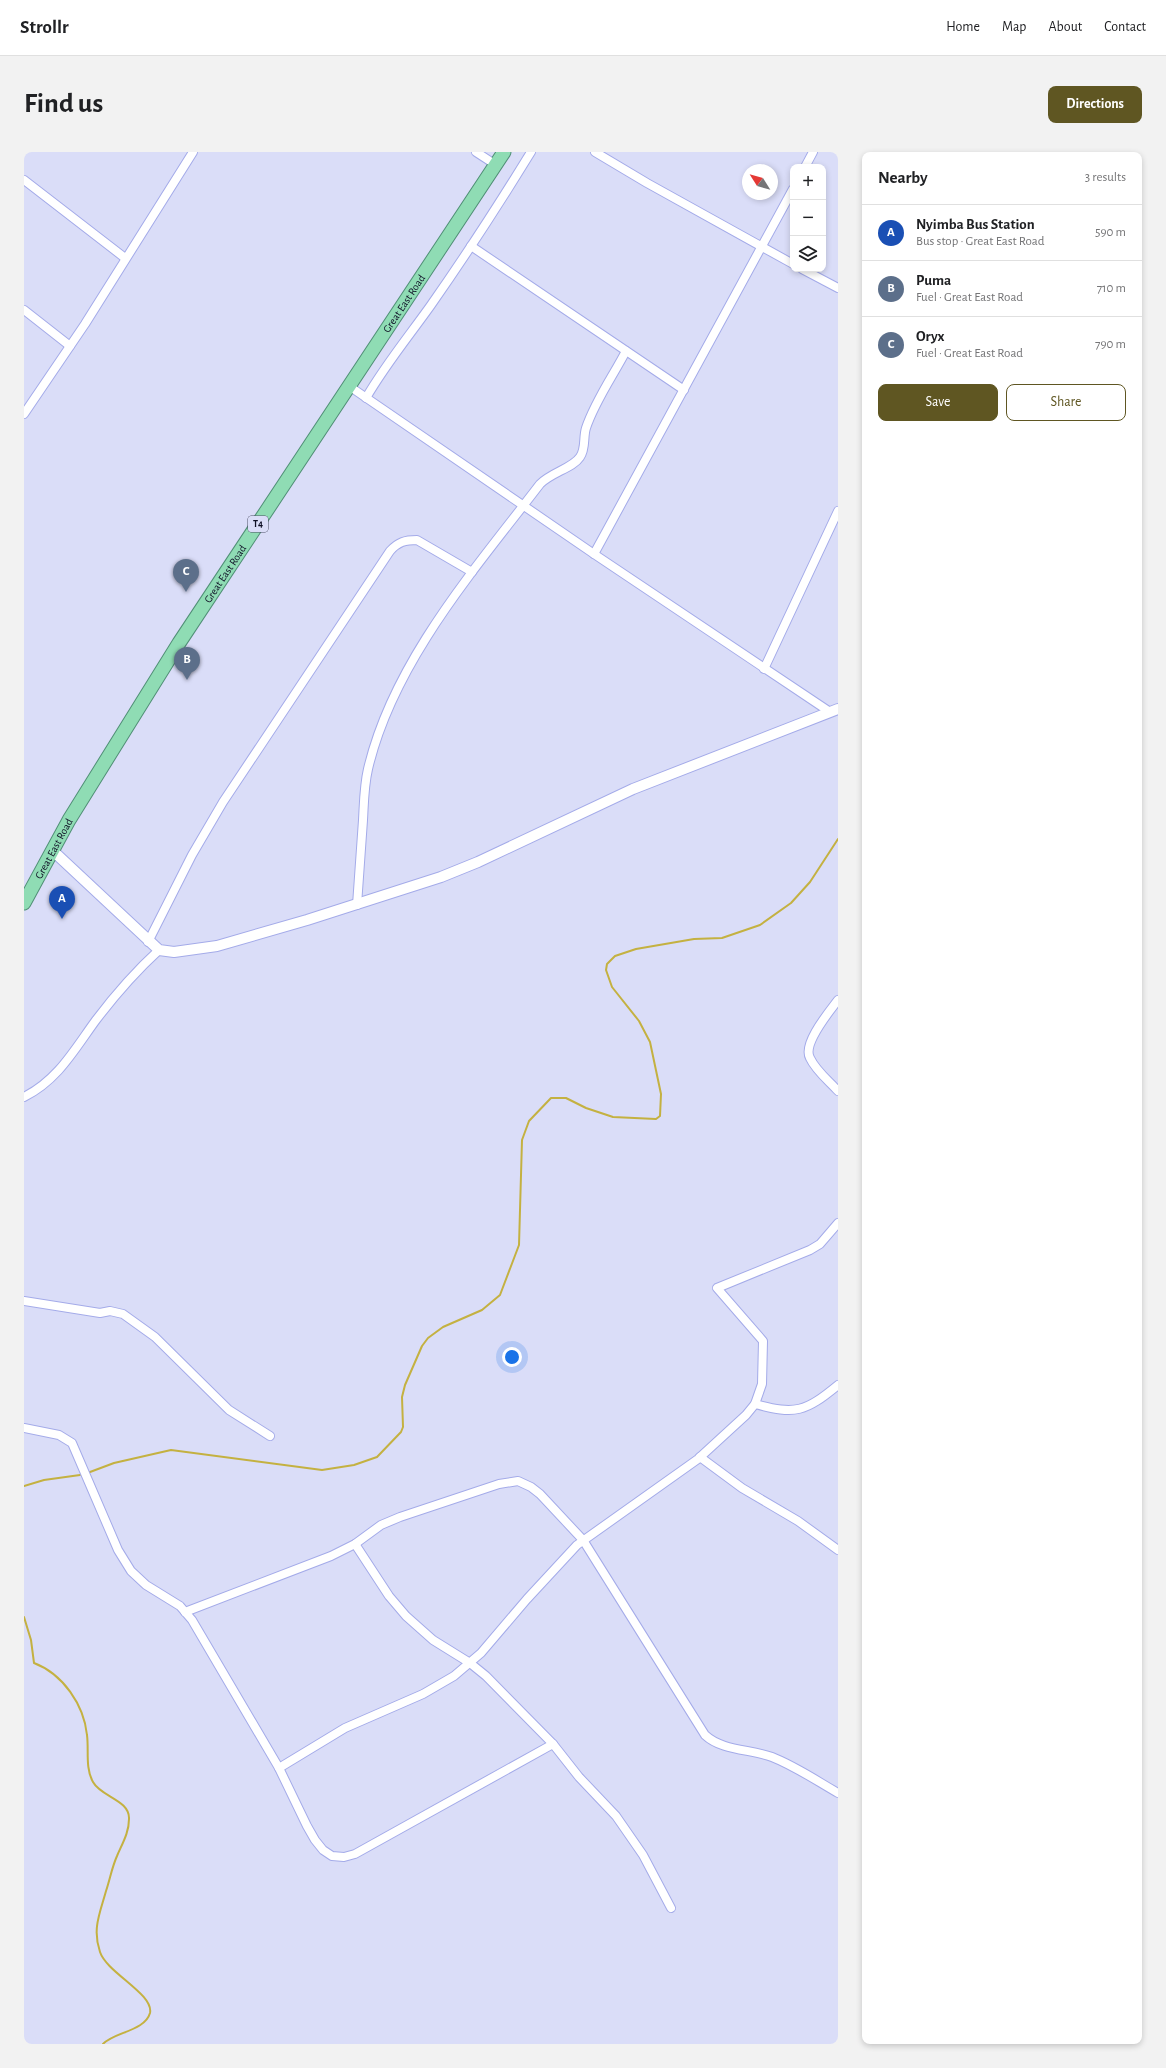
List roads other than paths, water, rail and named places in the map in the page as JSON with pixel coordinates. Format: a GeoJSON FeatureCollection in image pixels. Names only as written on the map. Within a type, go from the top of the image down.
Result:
{"type":"FeatureCollection","features":[{"type":"Feature","properties":{"kind":"highway","name":"Great East Road"},"geometry":{"type":"LineString","coordinates":[[24,903],[68,820],[179,643],[504,152]]}},
{"type":"Feature","properties":{"kind":"street"},"geometry":{"type":"LineString","coordinates":[[24,414],[70,346],[193,152]]}},
{"type":"Feature","properties":{"kind":"street"},"geometry":{"type":"LineString","coordinates":[[476,152],[496,165]]}},
{"type":"Feature","properties":{"kind":"street"},"geometry":{"type":"LineString","coordinates":[[366,398],[384,369],[471,246],[531,152]]}},
{"type":"Feature","properties":{"kind":"street"},"geometry":{"type":"LineString","coordinates":[[595,152],[762,248],[790,262]]}},
{"type":"Feature","properties":{"kind":"street"},"geometry":{"type":"LineString","coordinates":[[807,164],[813,152]]}},
{"type":"Feature","properties":{"kind":"street"},"geometry":{"type":"LineString","coordinates":[[24,180],[125,258]]}},
{"type":"Feature","properties":{"kind":"street"},"geometry":{"type":"LineString","coordinates":[[594,554],[790,195]]}},
{"type":"Feature","properties":{"kind":"street"},"geometry":{"type":"LineString","coordinates":[[471,246],[684,390]]}},
{"type":"Feature","properties":{"kind":"street"},"geometry":{"type":"LineString","coordinates":[[808,272],[838,288]]}},
{"type":"Feature","properties":{"kind":"street"},"geometry":{"type":"LineString","coordinates":[[24,310],[70,346]]}},
{"type":"Feature","properties":{"kind":"street"},"geometry":{"type":"LineString","coordinates":[[357,905],[367,770],[378,731],[390,705],[446,605],[548,476],[573,465],[581,457],[585,434],[590,419],[626,351]]}},
{"type":"Feature","properties":{"kind":"street"},"geometry":{"type":"LineString","coordinates":[[349,386],[764,669],[834,711]]}},
{"type":"Feature","properties":{"kind":"street"},"geometry":{"type":"LineString","coordinates":[[764,669],[838,511]]}},
{"type":"Feature","properties":{"kind":"street"},"geometry":{"type":"LineString","coordinates":[[148,942],[192,855],[223,802],[390,551],[400,543],[408,540],[417,540],[472,572]]}},
{"type":"Feature","properties":{"kind":"street"},"geometry":{"type":"LineString","coordinates":[[52,850],[148,942],[159,950],[174,952],[217,946],[357,905],[441,877],[478,862],[633,789],[834,711]]}},
{"type":"Feature","properties":{"kind":"street"},"geometry":{"type":"LineString","coordinates":[[24,1097],[40,1088],[58,1073],[110,1002],[159,950]]}},
{"type":"Feature","properties":{"kind":"street"},"geometry":{"type":"LineString","coordinates":[[838,1000],[809,1042],[808,1052],[812,1062],[838,1091]]}},
{"type":"Feature","properties":{"kind":"street"},"geometry":{"type":"LineString","coordinates":[[279,1768],[351,1725],[435,1688],[470,1663],[489,1644],[561,1561],[583,1540],[700,1457],[734,1427],[755,1404],[762,1384],[763,1342],[717,1288],[810,1250],[820,1244],[838,1223]]}},
{"type":"Feature","properties":{"kind":"street"},"geometry":{"type":"LineString","coordinates":[[24,1301],[100,1313],[110,1311],[122,1314],[155,1338],[229,1410],[270,1436]]}},
{"type":"Feature","properties":{"kind":"street"},"geometry":{"type":"LineString","coordinates":[[755,1404],[788,1411],[801,1410],[821,1399],[838,1385]]}},
{"type":"Feature","properties":{"kind":"street"},"geometry":{"type":"LineString","coordinates":[[24,1428],[59,1435],[72,1443],[118,1550],[131,1571],[146,1585],[165,1595],[185,1612],[196,1626],[279,1768],[315,1840],[327,1853],[336,1857],[344,1857],[355,1854],[553,1744]]}},
{"type":"Feature","properties":{"kind":"street"},"geometry":{"type":"LineString","coordinates":[[700,1457],[742,1488],[798,1521],[838,1550]]}},
{"type":"Feature","properties":{"kind":"street"},"geometry":{"type":"LineString","coordinates":[[185,1612],[340,1552],[355,1544],[373,1530],[395,1519],[513,1480],[524,1482],[540,1494],[583,1540],[705,1735],[719,1744],[771,1757],[838,1793]]}},
{"type":"Feature","properties":{"kind":"street"},"geometry":{"type":"LineString","coordinates":[[355,1544],[389,1596],[406,1616],[433,1640],[470,1663],[486,1676],[553,1744],[625,1828],[643,1855],[671,1908]]}},
{"type":"Feature","properties":{"kind":"waterway"},"geometry":{"type":"LineString","coordinates":[[90,1472],[114,1463],[171,1450],[322,1470],[354,1465],[377,1457],[401,1432],[403,1427],[402,1397],[405,1385],[422,1346],[428,1338],[443,1327],[482,1310],[500,1295],[519,1245],[522,1140],[529,1121],[551,1098],[566,1098],[586,1108],[613,1117],[656,1119],[660,1116],[661,1094],[650,1042],[639,1021],[612,987],[606,970],[607,964],[615,956],[636,949],[694,939],[722,938],[760,925],[791,903],[810,882],[838,839]]}},
{"type":"Feature","properties":{"kind":"waterway"},"geometry":{"type":"LineString","coordinates":[[24,1486],[44,1480],[80,1475]]}},
{"type":"Feature","properties":{"kind":"waterway"},"geometry":{"type":"LineString","coordinates":[[24,1617],[31,1640],[34,1663],[44,1668],[63,1683],[77,1702],[82,1713],[88,1741],[89,1771],[93,1782],[102,1791],[125,1807],[128,1813],[128,1829],[112,1869],[99,1914],[97,1936],[100,1952],[104,1960],[145,1998],[149,2006],[150,2013],[147,2019],[136,2028],[114,2037],[103,2044]]}},
{"type":"Feature","properties":{"kind":"place","name":"Oryx"},"geometry":{"type":"Point","coordinates":[186,592]}},
{"type":"Feature","properties":{"kind":"place","name":"Puma"},"geometry":{"type":"Point","coordinates":[187,680]}},
{"type":"Feature","properties":{"kind":"place","name":"Nyimba Bus Station"},"geometry":{"type":"Point","coordinates":[62,919]}}]}
